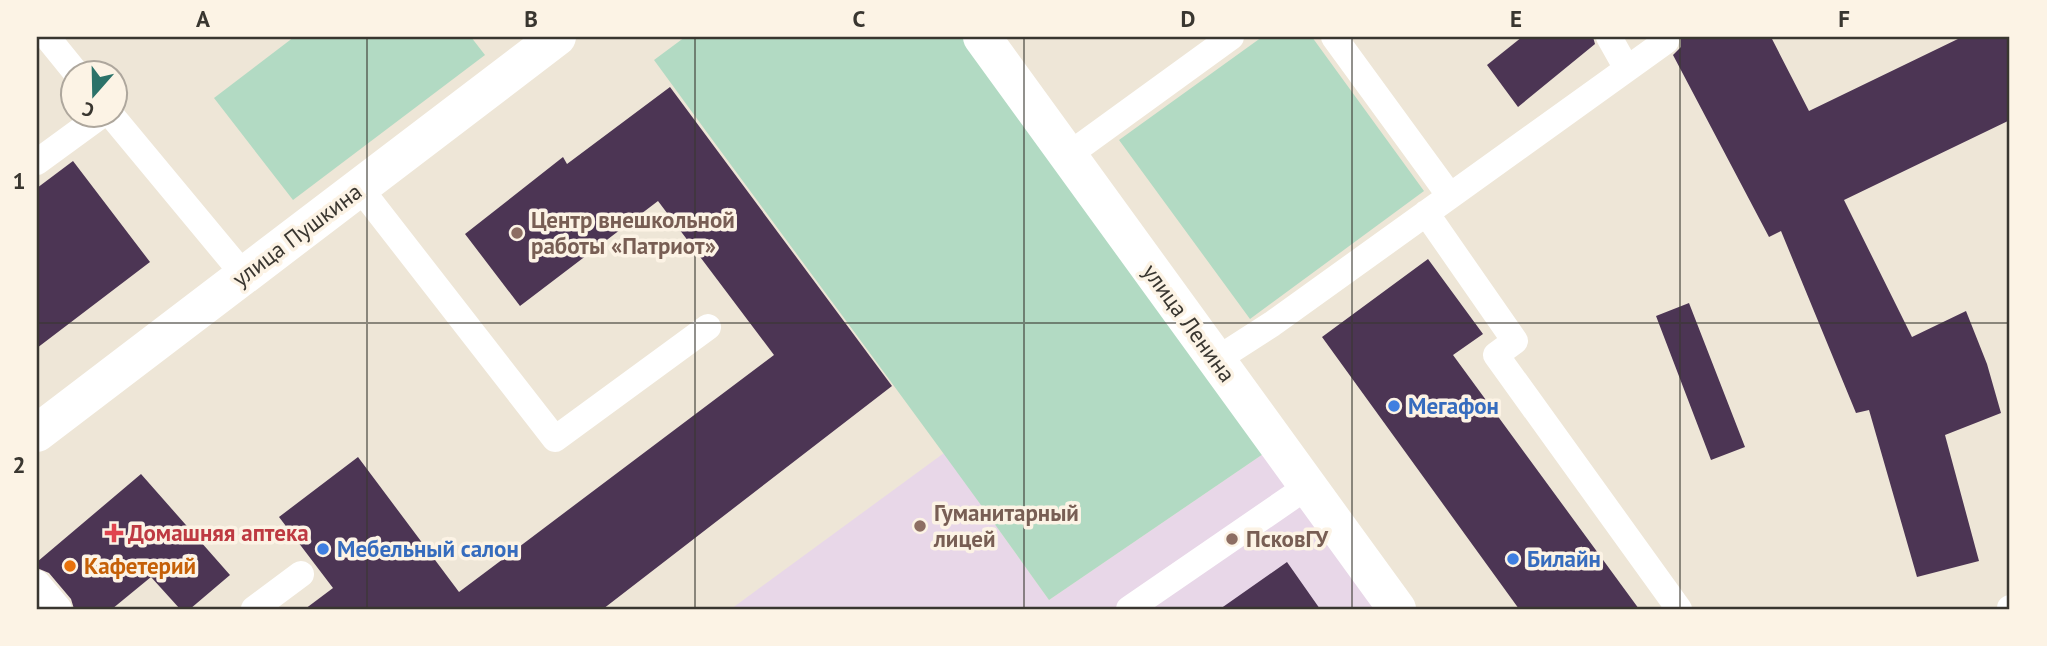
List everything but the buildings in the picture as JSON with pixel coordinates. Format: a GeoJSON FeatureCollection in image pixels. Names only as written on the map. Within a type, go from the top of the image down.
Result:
{"type":"FeatureCollection","features":[{"type":"Feature","properties":{"kind":"street","name":"улица Пушкина"},"geometry":{"type":"LineString","coordinates":[[37,433],[557,37]]}},
{"type":"Feature","properties":{"kind":"street","name":"улица Ленина"},"geometry":{"type":"LineString","coordinates":[[982,37],[1397,609]]}},
{"type":"Feature","properties":{"kind":"lane"},"geometry":{"type":"LineString","coordinates":[[47,37],[66,60]]}},
{"type":"Feature","properties":{"kind":"lane"},"geometry":{"type":"LineString","coordinates":[[1067,156],[1231,37]]}},
{"type":"Feature","properties":{"kind":"lane"},"geometry":{"type":"LineString","coordinates":[[1334,37],[1450,196]]}},
{"type":"Feature","properties":{"kind":"lane"},"geometry":{"type":"LineString","coordinates":[[1609,37],[1627,69]]}},
{"type":"Feature","properties":{"kind":"lane"},"geometry":{"type":"LineString","coordinates":[[1216,360],[1272,324],[1666,41]]}},
{"type":"Feature","properties":{"kind":"lane"},"geometry":{"type":"LineString","coordinates":[[37,162],[81,130]]}},
{"type":"Feature","properties":{"kind":"lane"},"geometry":{"type":"LineString","coordinates":[[124,130],[244,275]]}},
{"type":"Feature","properties":{"kind":"lane"},"geometry":{"type":"LineString","coordinates":[[359,187],[555,439],[708,327]]}},
{"type":"Feature","properties":{"kind":"lane"},"geometry":{"type":"LineString","coordinates":[[1426,213],[1515,341],[1496,355],[1679,609]]}},
{"type":"Feature","properties":{"kind":"lane"},"geometry":{"type":"LineString","coordinates":[[1129,609],[1308,486]]}},
{"type":"Feature","properties":{"kind":"lane"},"geometry":{"type":"LineString","coordinates":[[254,609],[301,574]]}},
{"type":"Feature","properties":{"kind":"lane"},"geometry":{"type":"LineString","coordinates":[[37,583],[59,609]]}},
{"type":"Feature","properties":{"kind":"shaded area"},"geometry":{"type":"Polygon","coordinates":[[[1266,452],[1374,609],[731,609],[944,453],[1049,600],[1266,452]]]}},
{"type":"Feature","properties":{"kind":"green space"},"geometry":{"type":"Polygon","coordinates":[[[294,37],[471,37],[485,55],[293,200],[214,98],[294,37]]]}},
{"type":"Feature","properties":{"kind":"green space"},"geometry":{"type":"Polygon","coordinates":[[[685,37],[967,37],[1266,452],[1049,600],[654,60],[685,37]]]}},
{"type":"Feature","properties":{"kind":"green space"},"geometry":{"type":"Polygon","coordinates":[[[1262,37],[1312,37],[1424,191],[1250,319],[1119,140],[1262,37]]]}},
{"type":"Feature","properties":{"kind":"place","name":"Центр внешкольной работы «Патриот»"},"geometry":{"type":"Point","coordinates":[517,233]}},
{"type":"Feature","properties":{"kind":"place","name":"Мегафон"},"geometry":{"type":"Point","coordinates":[1394,406]}},
{"type":"Feature","properties":{"kind":"place","name":"Гуманитарный лицей"},"geometry":{"type":"Point","coordinates":[920,526]}},
{"type":"Feature","properties":{"kind":"place","name":"Домашняя аптека"},"geometry":{"type":"Point","coordinates":[114,533]}},
{"type":"Feature","properties":{"kind":"place","name":"ПсковГУ"},"geometry":{"type":"Point","coordinates":[1232,539]}},
{"type":"Feature","properties":{"kind":"place","name":"Мебельный салон"},"geometry":{"type":"Point","coordinates":[323,549]}},
{"type":"Feature","properties":{"kind":"place","name":"Билайн"},"geometry":{"type":"Point","coordinates":[1513,559]}},
{"type":"Feature","properties":{"kind":"place","name":"Кафетерий"},"geometry":{"type":"Point","coordinates":[70,566]}}]}
